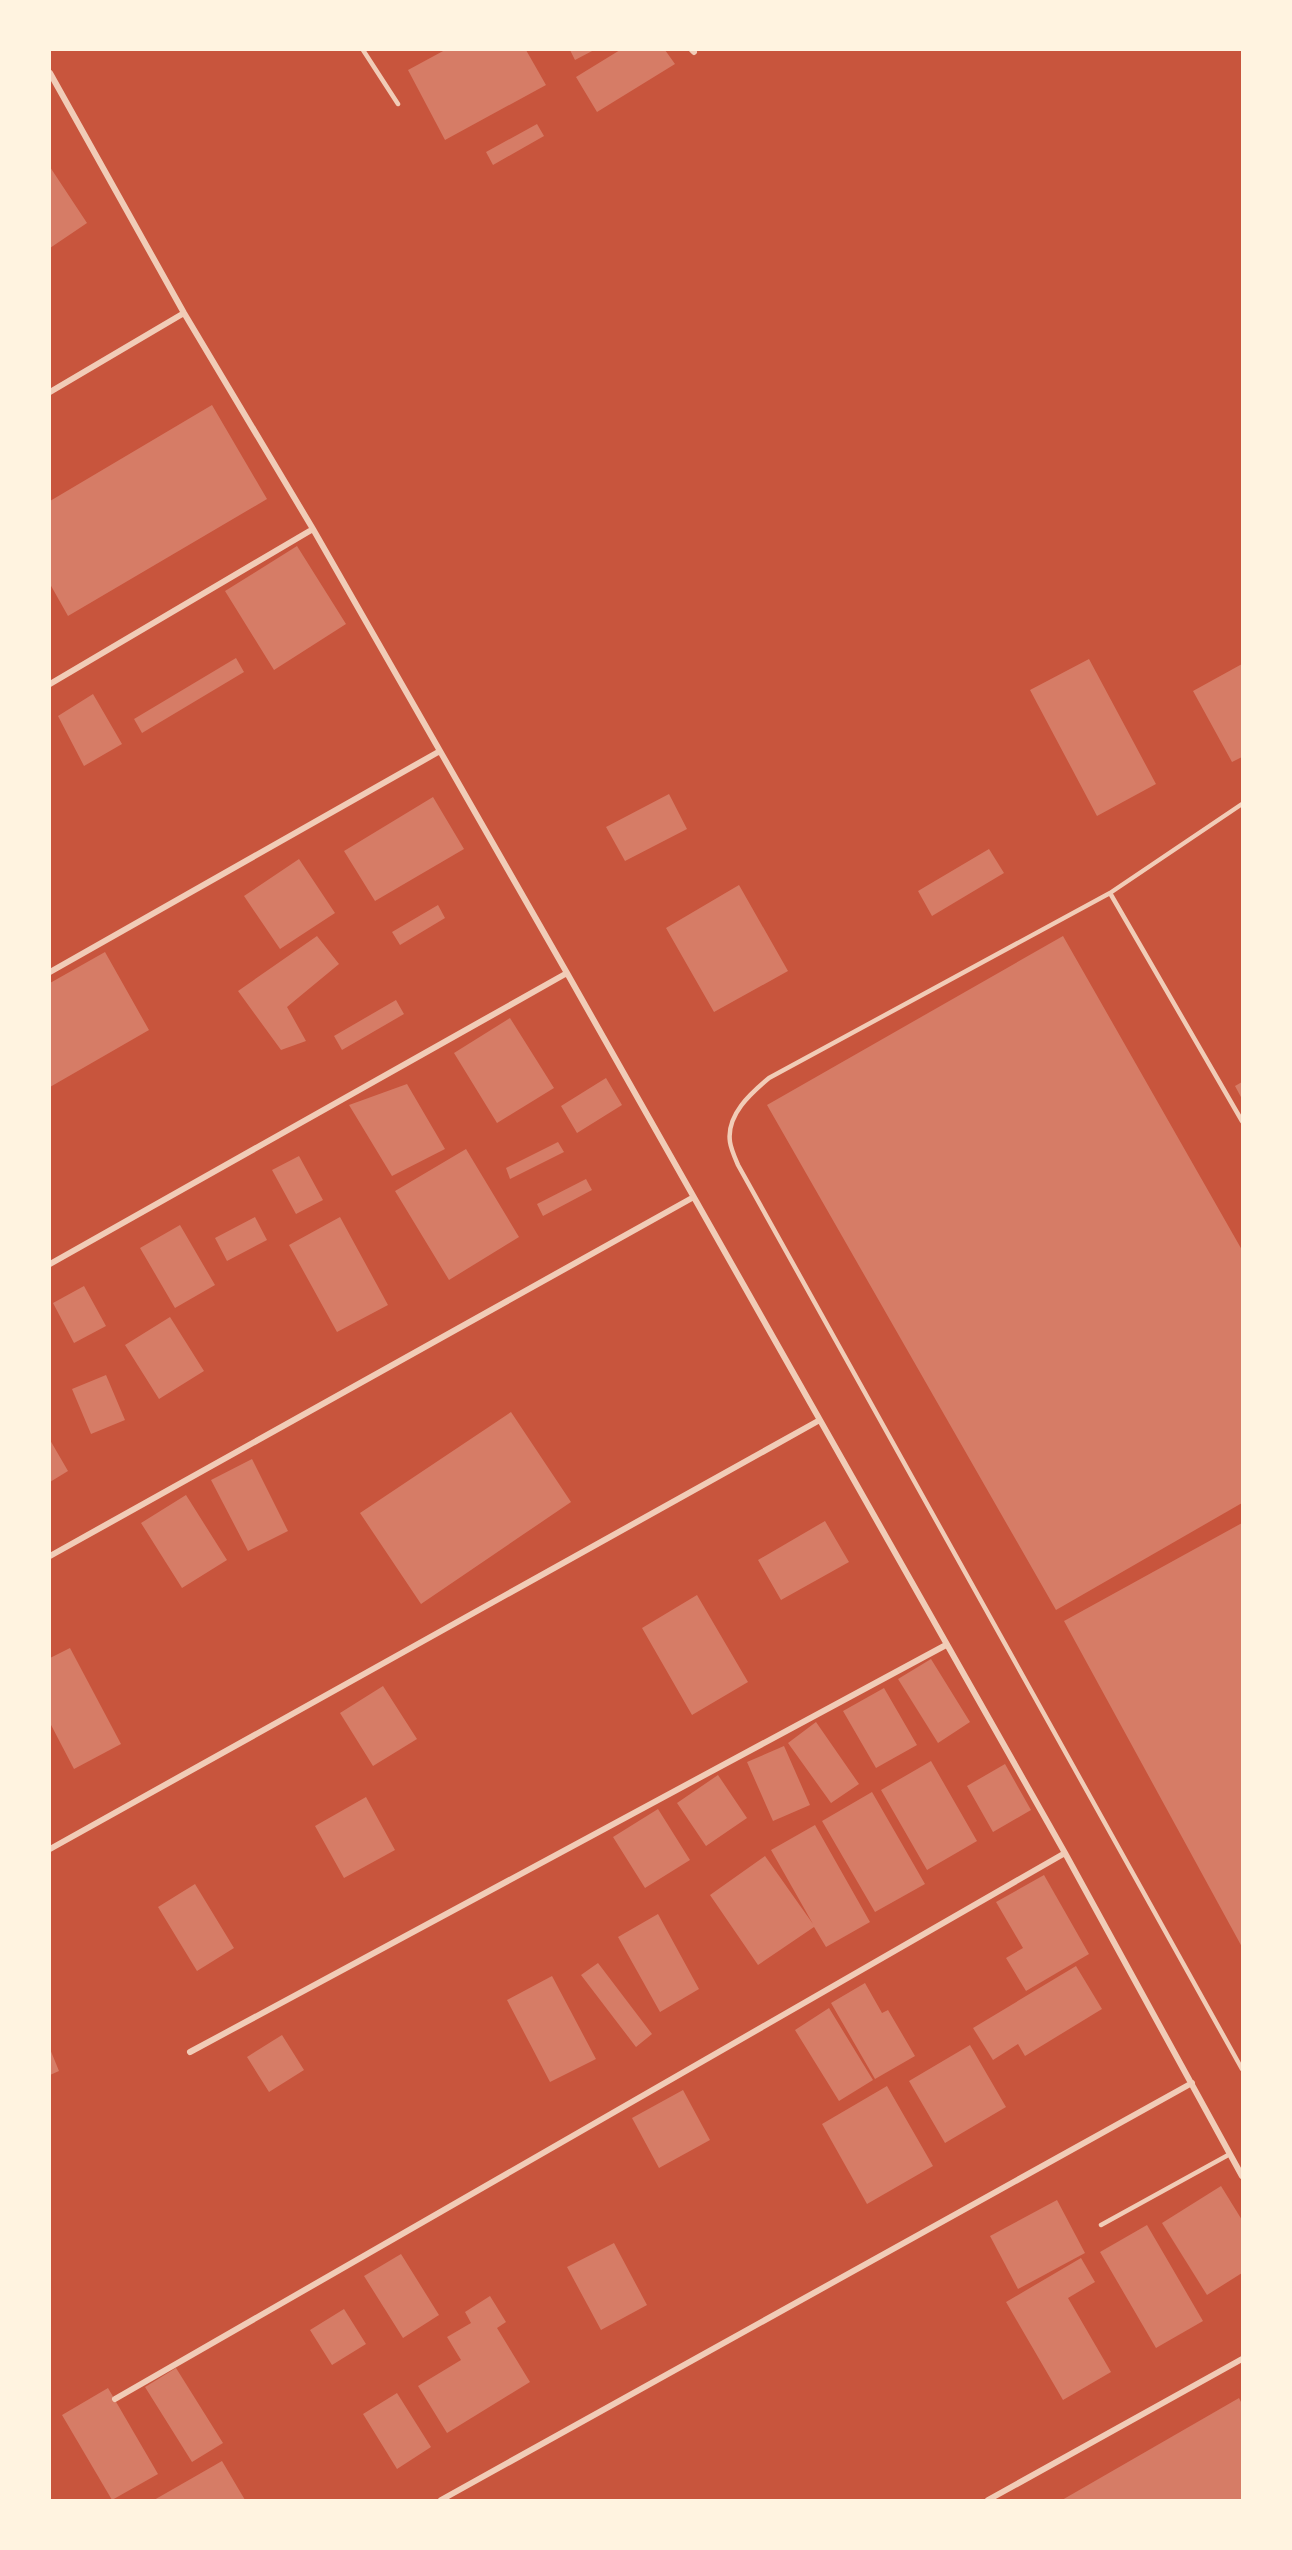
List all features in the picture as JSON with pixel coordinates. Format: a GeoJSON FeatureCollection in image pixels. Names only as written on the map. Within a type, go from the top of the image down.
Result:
{"type":"FeatureCollection","features":[{"type":"Feature","properties":{"kind":"street"},"geometry":{"type":"LineString","coordinates":[[50,73],[184,313],[313,528],[567,973],[818,1421],[1065,1853],[1242,2176]]}},
{"type":"Feature","properties":{"kind":"street"},"geometry":{"type":"LineString","coordinates":[[50,392],[184,313]]}},
{"type":"Feature","properties":{"kind":"street"},"geometry":{"type":"LineString","coordinates":[[50,684],[313,528]]}},
{"type":"Feature","properties":{"kind":"street"},"geometry":{"type":"LineString","coordinates":[[50,972],[440,751]]}},
{"type":"Feature","properties":{"kind":"street"},"geometry":{"type":"LineString","coordinates":[[50,1264],[567,973]]}},
{"type":"Feature","properties":{"kind":"street"},"geometry":{"type":"LineString","coordinates":[[50,1556],[692,1198]]}},
{"type":"Feature","properties":{"kind":"street"},"geometry":{"type":"LineString","coordinates":[[50,1849],[818,1421]]}},
{"type":"Feature","properties":{"kind":"street"},"geometry":{"type":"LineString","coordinates":[[190,2052],[946,1645]]}},
{"type":"Feature","properties":{"kind":"street"},"geometry":{"type":"LineString","coordinates":[[115,2399],[1065,1853]]}},
{"type":"Feature","properties":{"kind":"street"},"geometry":{"type":"LineString","coordinates":[[441,2500],[1192,2083]]}},
{"type":"Feature","properties":{"kind":"street"},"geometry":{"type":"LineString","coordinates":[[988,2500],[1242,2359]]}},
{"type":"Feature","properties":{"kind":"lane"},"geometry":{"type":"LineString","coordinates":[[363,50],[398,104]]}},
{"type":"Feature","properties":{"kind":"lane"},"geometry":{"type":"LineString","coordinates":[[1242,804],[1110,893],[769,1078],[752,1092],[739,1108],[732,1125],[730,1141],[738,1165],[1242,2069]]}},
{"type":"Feature","properties":{"kind":"lane"},"geometry":{"type":"LineString","coordinates":[[1110,893],[1242,1122]]}},
{"type":"Feature","properties":{"kind":"lane"},"geometry":{"type":"LineString","coordinates":[[1101,2225],[1230,2154]]}},
{"type":"Feature","properties":{"kind":"building"},"geometry":{"type":"Polygon","coordinates":[[[445,50],[526,50],[546,85],[445,140],[408,70],[445,50]]]}},
{"type":"Feature","properties":{"kind":"building"},"geometry":{"type":"Polygon","coordinates":[[[570,50],[594,50],[575,60],[570,50]]]}},
{"type":"Feature","properties":{"kind":"building"},"geometry":{"type":"Polygon","coordinates":[[[620,50],[665,50],[675,64],[597,112],[576,77],[620,50]]]}},
{"type":"Feature","properties":{"kind":"building"},"geometry":{"type":"Polygon","coordinates":[[[537,124],[544,136],[493,165],[486,152],[537,124]]]}},
{"type":"Feature","properties":{"kind":"building"},"geometry":{"type":"Polygon","coordinates":[[[50,167],[87,223],[50,248],[50,167]]]}},
{"type":"Feature","properties":{"kind":"building"},"geometry":{"type":"Polygon","coordinates":[[[212,405],[267,499],[68,616],[50,584],[50,501],[212,405]]]}},
{"type":"Feature","properties":{"kind":"building"},"geometry":{"type":"Polygon","coordinates":[[[297,546],[346,624],[274,670],[225,591],[297,546]]]}},
{"type":"Feature","properties":{"kind":"building"},"geometry":{"type":"Polygon","coordinates":[[[236,658],[244,672],[142,733],[134,719],[236,658]]]}},
{"type":"Feature","properties":{"kind":"building"},"geometry":{"type":"Polygon","coordinates":[[[1089,659],[1156,784],[1097,816],[1030,690],[1089,659]]]}},
{"type":"Feature","properties":{"kind":"building"},"geometry":{"type":"Polygon","coordinates":[[[1242,664],[1242,757],[1232,762],[1193,691],[1242,664]]]}},
{"type":"Feature","properties":{"kind":"building"},"geometry":{"type":"Polygon","coordinates":[[[93,694],[122,744],[84,766],[58,716],[93,694]]]}},
{"type":"Feature","properties":{"kind":"building"},"geometry":{"type":"Polygon","coordinates":[[[669,794],[687,829],[625,861],[606,827],[669,794]]]}},
{"type":"Feature","properties":{"kind":"building"},"geometry":{"type":"Polygon","coordinates":[[[433,797],[464,849],[375,901],[344,851],[433,797]]]}},
{"type":"Feature","properties":{"kind":"building"},"geometry":{"type":"Polygon","coordinates":[[[989,849],[1004,873],[932,916],[918,891],[989,849]]]}},
{"type":"Feature","properties":{"kind":"building"},"geometry":{"type":"Polygon","coordinates":[[[299,859],[335,913],[280,949],[244,896],[299,859]]]}},
{"type":"Feature","properties":{"kind":"building"},"geometry":{"type":"Polygon","coordinates":[[[739,885],[788,971],[714,1012],[666,928],[739,885]]]}},
{"type":"Feature","properties":{"kind":"building"},"geometry":{"type":"Polygon","coordinates":[[[438,905],[445,918],[400,945],[392,932],[438,905]]]}},
{"type":"Feature","properties":{"kind":"building"},"geometry":{"type":"Polygon","coordinates":[[[317,936],[339,964],[287,1007],[306,1041],[281,1050],[238,991],[317,936]]]}},
{"type":"Feature","properties":{"kind":"building"},"geometry":{"type":"Polygon","coordinates":[[[1063,936],[1242,1250],[1242,1503],[1056,1610],[767,1105],[1063,936]]]}},
{"type":"Feature","properties":{"kind":"building"},"geometry":{"type":"Polygon","coordinates":[[[105,952],[149,1030],[50,1087],[50,983],[105,952]]]}},
{"type":"Feature","properties":{"kind":"building"},"geometry":{"type":"Polygon","coordinates":[[[396,1000],[404,1014],[342,1050],[334,1036],[396,1000]]]}},
{"type":"Feature","properties":{"kind":"building"},"geometry":{"type":"Polygon","coordinates":[[[510,1018],[554,1088],[497,1123],[454,1053],[510,1018]]]}},
{"type":"Feature","properties":{"kind":"building"},"geometry":{"type":"Polygon","coordinates":[[[606,1078],[622,1105],[577,1133],[561,1106],[606,1078]]]}},
{"type":"Feature","properties":{"kind":"building"},"geometry":{"type":"Polygon","coordinates":[[[1242,1082],[1242,1099],[1235,1086],[1242,1082]]]}},
{"type":"Feature","properties":{"kind":"building"},"geometry":{"type":"Polygon","coordinates":[[[407,1084],[445,1149],[392,1176],[349,1105],[407,1084]]]}},
{"type":"Feature","properties":{"kind":"building"},"geometry":{"type":"Polygon","coordinates":[[[558,1142],[564,1152],[510,1179],[506,1168],[558,1142]]]}},
{"type":"Feature","properties":{"kind":"building"},"geometry":{"type":"Polygon","coordinates":[[[466,1149],[519,1237],[449,1280],[395,1191],[466,1149]]]}},
{"type":"Feature","properties":{"kind":"building"},"geometry":{"type":"Polygon","coordinates":[[[299,1156],[323,1200],[296,1214],[272,1170],[299,1156]]]}},
{"type":"Feature","properties":{"kind":"building"},"geometry":{"type":"Polygon","coordinates":[[[586,1179],[592,1190],[543,1216],[537,1204],[586,1179]]]}},
{"type":"Feature","properties":{"kind":"building"},"geometry":{"type":"Polygon","coordinates":[[[255,1217],[267,1240],[227,1261],[215,1238],[255,1217]]]}},
{"type":"Feature","properties":{"kind":"building"},"geometry":{"type":"Polygon","coordinates":[[[340,1217],[388,1305],[337,1332],[289,1245],[340,1217]]]}},
{"type":"Feature","properties":{"kind":"building"},"geometry":{"type":"Polygon","coordinates":[[[180,1225],[215,1285],[175,1308],[140,1248],[180,1225]]]}},
{"type":"Feature","properties":{"kind":"building"},"geometry":{"type":"Polygon","coordinates":[[[84,1286],[106,1326],[74,1343],[53,1303],[84,1286]]]}},
{"type":"Feature","properties":{"kind":"building"},"geometry":{"type":"Polygon","coordinates":[[[170,1317],[204,1371],[159,1399],[125,1345],[170,1317]]]}},
{"type":"Feature","properties":{"kind":"building"},"geometry":{"type":"Polygon","coordinates":[[[106,1375],[125,1420],[91,1434],[72,1389],[106,1375]]]}},
{"type":"Feature","properties":{"kind":"building"},"geometry":{"type":"Polygon","coordinates":[[[511,1412],[571,1502],[421,1604],[360,1513],[511,1412]]]}},
{"type":"Feature","properties":{"kind":"building"},"geometry":{"type":"Polygon","coordinates":[[[50,1440],[68,1471],[50,1482],[50,1440]]]}},
{"type":"Feature","properties":{"kind":"building"},"geometry":{"type":"Polygon","coordinates":[[[252,1459],[288,1531],[248,1551],[211,1480],[252,1459]]]}},
{"type":"Feature","properties":{"kind":"building"},"geometry":{"type":"Polygon","coordinates":[[[186,1495],[227,1560],[182,1588],[141,1523],[186,1495]]]}},
{"type":"Feature","properties":{"kind":"building"},"geometry":{"type":"Polygon","coordinates":[[[825,1521],[849,1562],[781,1600],[758,1560],[825,1521]]]}},
{"type":"Feature","properties":{"kind":"building"},"geometry":{"type":"Polygon","coordinates":[[[1242,1523],[1242,1947],[1064,1621],[1242,1523]]]}},
{"type":"Feature","properties":{"kind":"building"},"geometry":{"type":"Polygon","coordinates":[[[697,1595],[748,1682],[692,1715],[642,1628],[697,1595]]]}},
{"type":"Feature","properties":{"kind":"building"},"geometry":{"type":"Polygon","coordinates":[[[70,1648],[121,1744],[74,1769],[50,1723],[50,1658],[70,1648]]]}},
{"type":"Feature","properties":{"kind":"building"},"geometry":{"type":"Polygon","coordinates":[[[931,1659],[970,1722],[938,1743],[898,1679],[931,1659]]]}},
{"type":"Feature","properties":{"kind":"building"},"geometry":{"type":"Polygon","coordinates":[[[383,1686],[417,1739],[373,1766],[340,1713],[383,1686]]]}},
{"type":"Feature","properties":{"kind":"building"},"geometry":{"type":"Polygon","coordinates":[[[884,1688],[917,1745],[876,1768],[843,1711],[884,1688]]]}},
{"type":"Feature","properties":{"kind":"building"},"geometry":{"type":"Polygon","coordinates":[[[816,1722],[859,1784],[831,1803],[788,1743],[816,1722]]]}},
{"type":"Feature","properties":{"kind":"building"},"geometry":{"type":"Polygon","coordinates":[[[784,1746],[810,1805],[773,1821],[747,1762],[784,1746]]]}},
{"type":"Feature","properties":{"kind":"building"},"geometry":{"type":"Polygon","coordinates":[[[931,1761],[977,1841],[927,1870],[881,1790],[931,1761]]]}},
{"type":"Feature","properties":{"kind":"building"},"geometry":{"type":"Polygon","coordinates":[[[1005,1764],[1031,1810],[993,1832],[967,1786],[1005,1764]]]}},
{"type":"Feature","properties":{"kind":"building"},"geometry":{"type":"Polygon","coordinates":[[[718,1775],[747,1818],[706,1846],[677,1803],[718,1775]]]}},
{"type":"Feature","properties":{"kind":"building"},"geometry":{"type":"Polygon","coordinates":[[[872,1792],[925,1884],[875,1912],[822,1821],[872,1792]]]}},
{"type":"Feature","properties":{"kind":"building"},"geometry":{"type":"Polygon","coordinates":[[[366,1797],[395,1850],[344,1878],[315,1826],[366,1797]]]}},
{"type":"Feature","properties":{"kind":"building"},"geometry":{"type":"Polygon","coordinates":[[[658,1809],[690,1860],[645,1888],[613,1837],[658,1809]]]}},
{"type":"Feature","properties":{"kind":"building"},"geometry":{"type":"Polygon","coordinates":[[[815,1825],[870,1922],[826,1947],[814,1927],[758,1965],[710,1895],[765,1856],[813,1924],[771,1850],[815,1825]]]}},
{"type":"Feature","properties":{"kind":"building"},"geometry":{"type":"Polygon","coordinates":[[[1044,1875],[1089,1954],[1026,1991],[1006,1958],[1023,1948],[996,1902],[1044,1875]]]}},
{"type":"Feature","properties":{"kind":"building"},"geometry":{"type":"Polygon","coordinates":[[[195,1884],[234,1948],[197,1971],[158,1907],[195,1884]]]}},
{"type":"Feature","properties":{"kind":"building"},"geometry":{"type":"Polygon","coordinates":[[[658,1914],[699,1989],[660,2012],[618,1937],[658,1914]]]}},
{"type":"Feature","properties":{"kind":"building"},"geometry":{"type":"Polygon","coordinates":[[[598,1963],[652,2034],[636,2047],[581,1975],[598,1963]]]}},
{"type":"Feature","properties":{"kind":"building"},"geometry":{"type":"Polygon","coordinates":[[[1076,1966],[1102,2009],[1025,2056],[1018,2044],[993,2060],[973,2028],[1076,1966]]]}},
{"type":"Feature","properties":{"kind":"building"},"geometry":{"type":"Polygon","coordinates":[[[552,1976],[596,2059],[550,2082],[507,2000],[552,1976]]]}},
{"type":"Feature","properties":{"kind":"building"},"geometry":{"type":"Polygon","coordinates":[[[865,1983],[882,2013],[888,2010],[915,2056],[875,2079],[831,2003],[865,1983]]]}},
{"type":"Feature","properties":{"kind":"building"},"geometry":{"type":"Polygon","coordinates":[[[829,2008],[873,2080],[839,2101],[795,2030],[829,2008]]]}},
{"type":"Feature","properties":{"kind":"building"},"geometry":{"type":"Polygon","coordinates":[[[282,2035],[304,2070],[269,2092],[247,2057],[282,2035]]]}},
{"type":"Feature","properties":{"kind":"building"},"geometry":{"type":"Polygon","coordinates":[[[970,2045],[1006,2107],[945,2143],[909,2081],[970,2045]]]}},
{"type":"Feature","properties":{"kind":"building"},"geometry":{"type":"Polygon","coordinates":[[[50,2049],[59,2071],[50,2075],[50,2049]]]}},
{"type":"Feature","properties":{"kind":"building"},"geometry":{"type":"Polygon","coordinates":[[[887,2086],[933,2166],[867,2204],[822,2124],[887,2086]]]}},
{"type":"Feature","properties":{"kind":"building"},"geometry":{"type":"Polygon","coordinates":[[[683,2090],[710,2140],[659,2168],[632,2118],[683,2090]]]}},
{"type":"Feature","properties":{"kind":"building"},"geometry":{"type":"Polygon","coordinates":[[[1221,2186],[1242,2220],[1242,2273],[1207,2295],[1162,2223],[1221,2186]]]}},
{"type":"Feature","properties":{"kind":"building"},"geometry":{"type":"Polygon","coordinates":[[[1057,2200],[1085,2253],[1018,2289],[990,2236],[1057,2200]]]}},
{"type":"Feature","properties":{"kind":"building"},"geometry":{"type":"Polygon","coordinates":[[[1147,2225],[1203,2321],[1156,2348],[1100,2252],[1147,2225]]]}},
{"type":"Feature","properties":{"kind":"building"},"geometry":{"type":"Polygon","coordinates":[[[614,2243],[647,2305],[601,2330],[567,2267],[614,2243]]]}},
{"type":"Feature","properties":{"kind":"building"},"geometry":{"type":"Polygon","coordinates":[[[401,2254],[439,2315],[403,2338],[364,2276],[401,2254]]]}},
{"type":"Feature","properties":{"kind":"building"},"geometry":{"type":"Polygon","coordinates":[[[1081,2258],[1095,2282],[1068,2298],[1111,2372],[1063,2400],[1006,2302],[1081,2258]]]}},
{"type":"Feature","properties":{"kind":"building"},"geometry":{"type":"Polygon","coordinates":[[[490,2296],[506,2322],[497,2328],[530,2382],[447,2433],[418,2386],[461,2360],[447,2337],[471,2323],[465,2312],[490,2296]]]}},
{"type":"Feature","properties":{"kind":"building"},"geometry":{"type":"Polygon","coordinates":[[[344,2309],[366,2344],[332,2365],[310,2330],[344,2309]]]}},
{"type":"Feature","properties":{"kind":"building"},"geometry":{"type":"Polygon","coordinates":[[[176,2368],[223,2443],[192,2462],[145,2387],[176,2368]]]}},
{"type":"Feature","properties":{"kind":"building"},"geometry":{"type":"Polygon","coordinates":[[[108,2388],[158,2474],[112,2500],[62,2415],[108,2388]]]}},
{"type":"Feature","properties":{"kind":"building"},"geometry":{"type":"Polygon","coordinates":[[[397,2393],[431,2447],[397,2469],[363,2414],[397,2393]]]}},
{"type":"Feature","properties":{"kind":"building"},"geometry":{"type":"Polygon","coordinates":[[[1239,2398],[1242,2404],[1242,2500],[1062,2500],[1239,2398]]]}},
{"type":"Feature","properties":{"kind":"building"},"geometry":{"type":"Polygon","coordinates":[[[222,2461],[245,2500],[154,2500],[222,2461]]]}}]}
